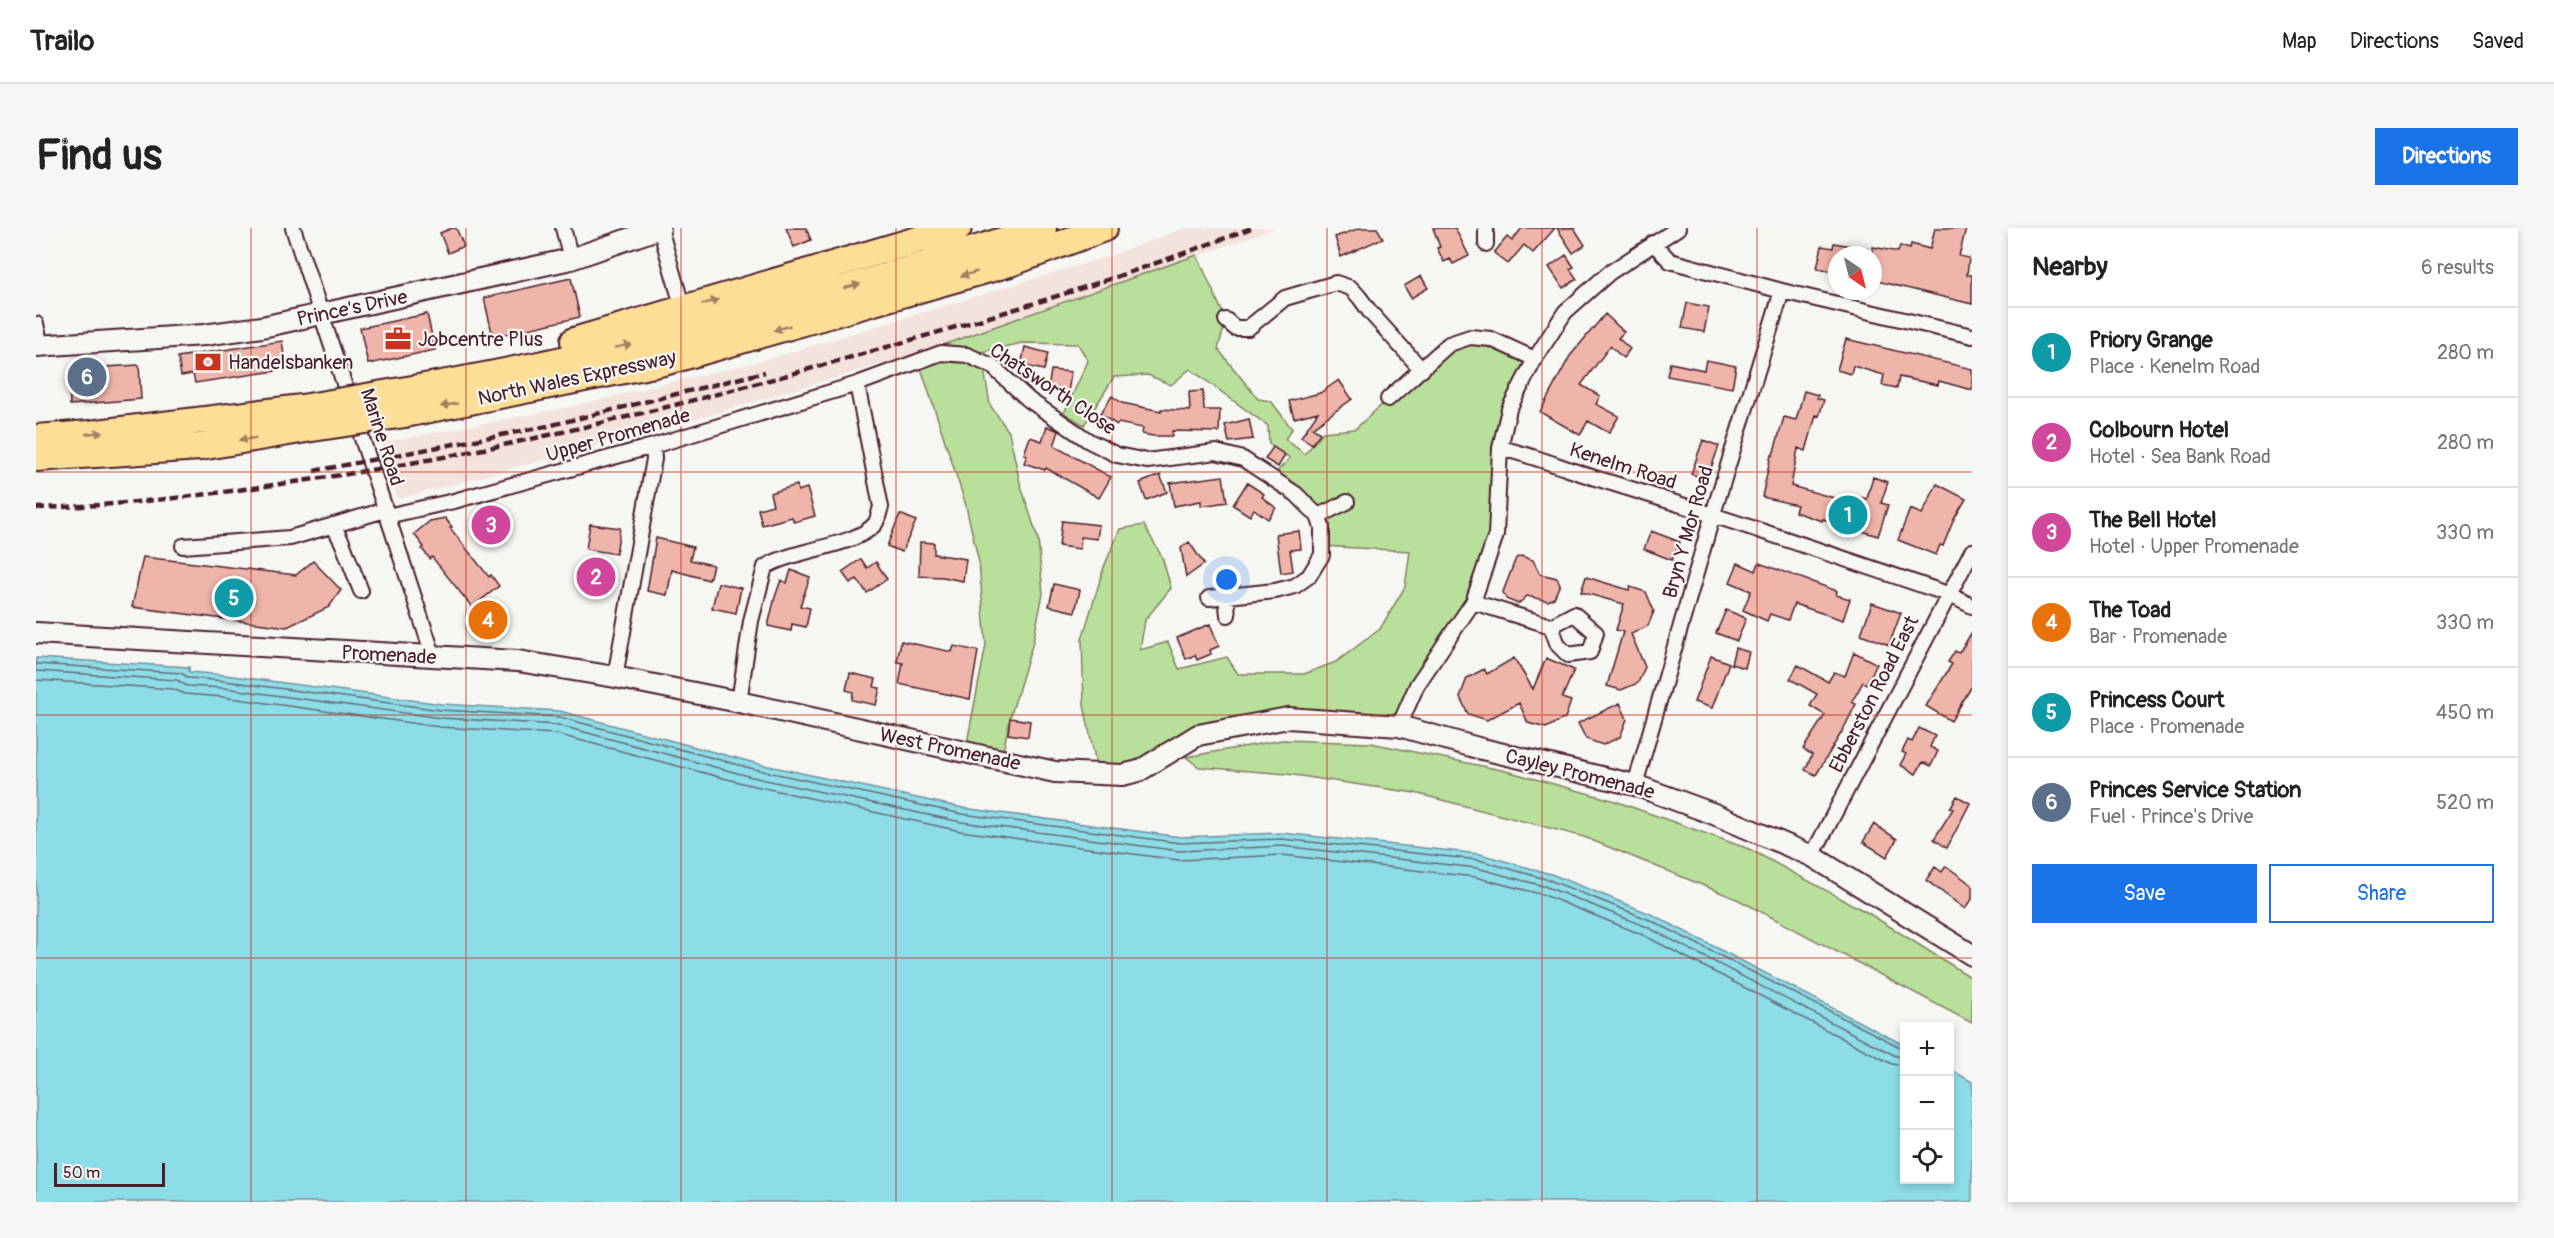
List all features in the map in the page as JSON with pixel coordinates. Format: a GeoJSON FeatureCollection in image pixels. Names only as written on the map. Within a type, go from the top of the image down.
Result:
{"type":"FeatureCollection","features":[{"type":"Feature","properties":{"kind":"highway"},"geometry":{"type":"LineString","coordinates":[[454,382],[526,354],[958,228]]}},
{"type":"Feature","properties":{"kind":"highway","name":"North Wales Expressway"},"geometry":{"type":"LineString","coordinates":[[403,403],[454,382],[660,338],[935,263],[1043,228]]}},
{"type":"Feature","properties":{"kind":"highway","name":"North Wales Expressway"},"geometry":{"type":"LineString","coordinates":[[36,438],[304,418],[664,362],[1010,263],[1104,228]]}},
{"type":"Feature","properties":{"kind":"highway"},"geometry":{"type":"LineString","coordinates":[[1010,263],[1119,228]]}},
{"type":"Feature","properties":{"kind":"highway","name":"North Wales Expressway"},"geometry":{"type":"LineString","coordinates":[[36,458],[200,447],[304,418]]}},
{"type":"Feature","properties":{"kind":"street","name":"Marine Road"},"geometry":{"type":"LineString","coordinates":[[293,228],[434,658]]}},
{"type":"Feature","properties":{"kind":"street"},"geometry":{"type":"LineString","coordinates":[[563,228],[571,259]]}},
{"type":"Feature","properties":{"kind":"street","name":"Prince's Drive"},"geometry":{"type":"LineString","coordinates":[[39,346],[204,335],[323,315],[571,259],[660,228]]}},
{"type":"Feature","properties":{"kind":"street"},"geometry":{"type":"LineString","coordinates":[[660,228],[679,295]]}},
{"type":"Feature","properties":{"kind":"street"},"geometry":{"type":"LineString","coordinates":[[1486,228],[1486,244]]}},
{"type":"Feature","properties":{"kind":"street"},"geometry":{"type":"LineString","coordinates":[[1400,726],[1417,685],[1473,602],[1496,535],[1500,448],[1509,409],[1535,359],[1565,312],[1609,273],[1678,228]]}},
{"type":"Feature","properties":{"kind":"street"},"geometry":{"type":"LineString","coordinates":[[1653,243],[1670,261],[1782,291],[1972,336]]}},
{"type":"Feature","properties":{"kind":"street"},"geometry":{"type":"LineString","coordinates":[[1226,320],[1234,328],[1248,328],[1285,298],[1336,283],[1351,288],[1422,370]]}},
{"type":"Feature","properties":{"kind":"street","name":"Bryn Y Mor Road"},"geometry":{"type":"LineString","coordinates":[[1635,785],[1713,514],[1782,291]]}},
{"type":"Feature","properties":{"kind":"street"},"geometry":{"type":"LineString","coordinates":[[36,324],[39,346]]}},
{"type":"Feature","properties":{"kind":"street"},"geometry":{"type":"LineString","coordinates":[[1388,399],[1449,344],[1470,337],[1491,339],[1535,359]]}},
{"type":"Feature","properties":{"kind":"street","name":"Chatsworth Close"},"geometry":{"type":"LineString","coordinates":[[857,384],[941,353],[968,356],[992,366],[1029,400],[1089,441],[1117,455],[1147,461],[1216,452],[1243,459],[1296,494],[1318,516]]}},
{"type":"Feature","properties":{"kind":"street"},"geometry":{"type":"LineString","coordinates":[[739,702],[751,621],[765,567],[778,558],[862,534],[876,523],[881,507],[857,384]]}},
{"type":"Feature","properties":{"kind":"street","name":"Upper Promenade"},"geometry":{"type":"LineString","coordinates":[[183,546],[290,538],[386,513],[454,501],[653,446],[857,384]]}},
{"type":"Feature","properties":{"kind":"street"},"geometry":{"type":"LineString","coordinates":[[615,677],[654,459],[653,446]]}},
{"type":"Feature","properties":{"kind":"street","name":"Kenelm Road"},"geometry":{"type":"LineString","coordinates":[[1500,448],[1530,454],[1570,471],[1713,514],[1948,594],[1972,606]]}},
{"type":"Feature","properties":{"kind":"street"},"geometry":{"type":"LineString","coordinates":[[1209,598],[1275,591],[1295,586],[1309,576],[1322,555],[1323,527],[1318,516],[1347,502]]}},
{"type":"Feature","properties":{"kind":"street"},"geometry":{"type":"LineString","coordinates":[[333,525],[362,591]]}},
{"type":"Feature","properties":{"kind":"street","name":"Ebberston Road East"},"geometry":{"type":"LineString","coordinates":[[1812,856],[1972,551]]}},
{"type":"Feature","properties":{"kind":"street"},"geometry":{"type":"LineString","coordinates":[[1226,597],[1228,615]]}},
{"type":"Feature","properties":{"kind":"street"},"geometry":{"type":"LineString","coordinates":[[1473,602],[1551,626]]}},
{"type":"Feature","properties":{"kind":"street","name":"Promenade"},"geometry":{"type":"LineString","coordinates":[[36,633],[434,658],[518,661],[615,677],[739,702]]}},
{"type":"Feature","properties":{"kind":"street","name":"West Promenade"},"geometry":{"type":"LineString","coordinates":[[739,702],[1055,772],[1122,775],[1139,771],[1161,759]]}},
{"type":"Feature","properties":{"kind":"street","name":"Cayley Promenade"},"geometry":{"type":"LineString","coordinates":[[1161,759],[1178,745],[1198,735],[1288,718],[1400,726],[1478,748],[1635,785],[1714,814],[1812,856],[1972,955]]}},
{"type":"Feature","properties":{"kind":"shaded area"},"geometry":{"type":"Polygon","coordinates":[[[1185,228],[1275,228],[972,337],[700,418],[398,499],[381,443],[566,408],[769,359],[1113,255],[1185,228]]]}},
{"type":"Feature","properties":{"kind":"green space"},"geometry":{"type":"Polygon","coordinates":[[[1197,255],[1226,320],[1218,349],[1258,399],[1271,401],[1292,429],[1285,439],[1305,454],[1323,432],[1355,429],[1449,344],[1470,337],[1535,359],[1509,409],[1496,535],[1473,602],[1399,726],[1288,718],[1198,735],[1161,759],[1098,774],[1084,705],[1082,639],[1104,567],[1120,529],[1144,525],[1162,557],[1171,588],[1145,620],[1140,650],[1168,642],[1179,669],[1227,657],[1238,674],[1304,674],[1336,662],[1380,629],[1405,587],[1410,551],[1322,546],[1318,516],[1271,478],[1290,458],[1269,444],[1268,426],[1190,369],[1171,385],[1148,375],[1114,377],[1084,425],[1064,413],[1088,361],[1078,344],[1022,343],[968,355],[984,369],[990,405],[1009,432],[1020,483],[1038,539],[1043,594],[1033,642],[1010,718],[1001,761],[965,753],[986,645],[979,562],[965,502],[919,362],[964,354],[940,346],[1197,255]]]}},
{"type":"Feature","properties":{"kind":"green space"},"geometry":{"type":"Polygon","coordinates":[[[1282,740],[1371,743],[1506,771],[1612,800],[1749,849],[1868,913],[1972,978],[1972,1023],[1739,900],[1584,837],[1415,793],[1287,774],[1199,767],[1186,757],[1282,740]]]}},
{"type":"Feature","properties":{"kind":"water"},"geometry":{"type":"Polygon","coordinates":[[[36,658],[189,667],[189,672],[442,704],[560,711],[755,763],[963,808],[1181,837],[1282,833],[1480,854],[1551,874],[1653,915],[1900,1043],[1900,1184],[1954,1184],[1954,1071],[1972,1082],[1972,1202],[36,1202],[36,658]]]}},
{"type":"Feature","properties":{"kind":"building"},"geometry":{"type":"Polygon","coordinates":[[[456,228],[464,246],[448,253],[440,233],[456,228]]]}},
{"type":"Feature","properties":{"kind":"building"},"geometry":{"type":"Polygon","coordinates":[[[786,228],[806,228],[811,240],[794,247],[786,228]]]}},
{"type":"Feature","properties":{"kind":"building"},"geometry":{"type":"Polygon","coordinates":[[[1360,228],[1377,228],[1383,238],[1341,257],[1335,237],[1360,228]]]}},
{"type":"Feature","properties":{"kind":"building"},"geometry":{"type":"Polygon","coordinates":[[[1433,228],[1455,228],[1469,256],[1453,264],[1450,259],[1444,262],[1437,248],[1440,247],[1433,228]]]}},
{"type":"Feature","properties":{"kind":"building"},"geometry":{"type":"Polygon","coordinates":[[[1522,228],[1555,228],[1533,253],[1524,245],[1508,264],[1494,253],[1507,237],[1512,241],[1522,228]]]}},
{"type":"Feature","properties":{"kind":"building"},"geometry":{"type":"Polygon","coordinates":[[[1557,228],[1574,228],[1585,245],[1573,253],[1557,228]]]}},
{"type":"Feature","properties":{"kind":"building"},"geometry":{"type":"Polygon","coordinates":[[[1935,228],[1966,228],[1959,256],[1969,258],[1967,275],[1972,275],[1972,304],[1882,282],[1882,249],[1898,252],[1900,246],[1910,249],[1911,244],[1930,249],[1935,228]]]}},
{"type":"Feature","properties":{"kind":"building"},"geometry":{"type":"Polygon","coordinates":[[[1834,243],[1851,246],[1833,246],[1834,243]]]}},
{"type":"Feature","properties":{"kind":"building"},"geometry":{"type":"Polygon","coordinates":[[[1822,246],[1828,247],[1828,270],[1817,268],[1822,246]]]}},
{"type":"Feature","properties":{"kind":"building"},"geometry":{"type":"Polygon","coordinates":[[[1566,255],[1574,267],[1570,269],[1577,279],[1563,288],[1549,267],[1566,255]]]}},
{"type":"Feature","properties":{"kind":"building"},"geometry":{"type":"Polygon","coordinates":[[[1421,276],[1428,288],[1411,298],[1404,286],[1421,276]]]}},
{"type":"Feature","properties":{"kind":"building"},"geometry":{"type":"Polygon","coordinates":[[[571,278],[580,317],[493,337],[484,298],[571,278]]]}},
{"type":"Feature","properties":{"kind":"building"},"geometry":{"type":"Polygon","coordinates":[[[1687,303],[1709,307],[1704,332],[1682,328],[1687,303]]]}},
{"type":"Feature","properties":{"kind":"building","name":"Jobcentre Plus"},"geometry":{"type":"Polygon","coordinates":[[[427,314],[435,350],[368,364],[360,328],[427,314]]]}},
{"type":"Feature","properties":{"kind":"building"},"geometry":{"type":"Polygon","coordinates":[[[1605,314],[1624,332],[1618,338],[1630,349],[1623,358],[1610,346],[1581,385],[1600,396],[1596,404],[1619,416],[1609,433],[1588,421],[1580,435],[1540,412],[1570,356],[1605,314]]]}},
{"type":"Feature","properties":{"kind":"building"},"geometry":{"type":"Polygon","coordinates":[[[1846,339],[1972,369],[1972,390],[1939,381],[1938,385],[1899,377],[1897,388],[1882,385],[1884,375],[1853,366],[1851,374],[1837,370],[1846,339]]]}},
{"type":"Feature","properties":{"kind":"building"},"geometry":{"type":"Polygon","coordinates":[[[282,341],[285,362],[274,363],[275,371],[195,383],[193,374],[181,376],[178,357],[282,341]]]}},
{"type":"Feature","properties":{"kind":"building"},"geometry":{"type":"Polygon","coordinates":[[[1025,347],[1048,353],[1044,370],[1021,365],[1025,347]]]}},
{"type":"Feature","properties":{"kind":"building"},"geometry":{"type":"Polygon","coordinates":[[[1706,360],[1736,366],[1732,388],[1667,376],[1670,363],[1704,370],[1706,360]]]}},
{"type":"Feature","properties":{"kind":"building"},"geometry":{"type":"Polygon","coordinates":[[[139,365],[141,399],[70,405],[69,382],[76,382],[75,375],[106,373],[105,367],[139,365]]]}},
{"type":"Feature","properties":{"kind":"building"},"geometry":{"type":"Polygon","coordinates":[[[1051,370],[1071,372],[1068,393],[1048,390],[1051,370]]]}},
{"type":"Feature","properties":{"kind":"building"},"geometry":{"type":"Polygon","coordinates":[[[1339,380],[1352,399],[1312,428],[1320,433],[1312,444],[1301,437],[1318,412],[1294,418],[1289,401],[1320,393],[1339,380]]]}},
{"type":"Feature","properties":{"kind":"building"},"geometry":{"type":"Polygon","coordinates":[[[1203,391],[1204,410],[1220,410],[1219,432],[1172,431],[1172,436],[1153,436],[1142,434],[1143,428],[1118,423],[1117,425],[1100,414],[1112,396],[1122,403],[1161,411],[1161,409],[1190,411],[1189,392],[1203,391]]]}},
{"type":"Feature","properties":{"kind":"building"},"geometry":{"type":"Polygon","coordinates":[[[1804,391],[1818,395],[1817,398],[1824,400],[1819,416],[1816,415],[1806,451],[1798,448],[1791,486],[1856,504],[1858,497],[1867,499],[1873,477],[1888,482],[1881,503],[1888,505],[1878,536],[1795,512],[1797,505],[1762,497],[1771,455],[1773,455],[1784,417],[1796,420],[1804,391]]]}},
{"type":"Feature","properties":{"kind":"building"},"geometry":{"type":"Polygon","coordinates":[[[1249,419],[1253,439],[1229,442],[1225,425],[1249,419]]]}},
{"type":"Feature","properties":{"kind":"building"},"geometry":{"type":"Polygon","coordinates":[[[1047,426],[1059,431],[1054,446],[1111,477],[1099,498],[1046,468],[1045,470],[1024,463],[1027,455],[1024,454],[1030,437],[1042,441],[1047,426]]]}},
{"type":"Feature","properties":{"kind":"building"},"geometry":{"type":"Polygon","coordinates":[[[1703,440],[1719,446],[1707,479],[1691,474],[1703,440]]]}},
{"type":"Feature","properties":{"kind":"building"},"geometry":{"type":"Polygon","coordinates":[[[1273,447],[1285,455],[1278,467],[1265,459],[1273,447]]]}},
{"type":"Feature","properties":{"kind":"building"},"geometry":{"type":"Polygon","coordinates":[[[1160,475],[1167,492],[1146,500],[1140,483],[1160,475]]]}},
{"type":"Feature","properties":{"kind":"building"},"geometry":{"type":"Polygon","coordinates":[[[1223,476],[1227,502],[1201,506],[1201,501],[1174,506],[1170,483],[1223,476]]]}},
{"type":"Feature","properties":{"kind":"building"},"geometry":{"type":"Polygon","coordinates":[[[1247,483],[1264,494],[1262,497],[1276,508],[1268,519],[1254,509],[1250,516],[1233,505],[1247,483]]]}},
{"type":"Feature","properties":{"kind":"building"},"geometry":{"type":"Polygon","coordinates":[[[1937,484],[1966,499],[1954,519],[1943,546],[1940,545],[1936,555],[1898,540],[1910,509],[1922,514],[1937,484]]]}},
{"type":"Feature","properties":{"kind":"building"},"geometry":{"type":"Polygon","coordinates":[[[797,485],[798,491],[807,488],[815,516],[794,522],[792,517],[762,525],[758,509],[773,505],[770,493],[797,485]]]}},
{"type":"Feature","properties":{"kind":"building"},"geometry":{"type":"Polygon","coordinates":[[[900,514],[916,521],[902,552],[887,546],[900,514]]]}},
{"type":"Feature","properties":{"kind":"building"},"geometry":{"type":"Polygon","coordinates":[[[445,518],[452,527],[450,528],[489,577],[491,575],[499,586],[472,607],[432,557],[430,559],[422,549],[424,547],[414,534],[430,521],[445,518]]]}},
{"type":"Feature","properties":{"kind":"building"},"geometry":{"type":"Polygon","coordinates":[[[1062,521],[1099,525],[1097,539],[1081,537],[1080,549],[1059,546],[1062,521]]]}},
{"type":"Feature","properties":{"kind":"building"},"geometry":{"type":"Polygon","coordinates":[[[590,524],[620,528],[616,554],[586,549],[590,524]]]}},
{"type":"Feature","properties":{"kind":"building"},"geometry":{"type":"Polygon","coordinates":[[[1299,531],[1301,549],[1290,550],[1293,571],[1281,573],[1276,534],[1299,531]]]}},
{"type":"Feature","properties":{"kind":"building"},"geometry":{"type":"Polygon","coordinates":[[[1651,531],[1680,542],[1672,560],[1644,549],[1651,531]]]}},
{"type":"Feature","properties":{"kind":"building"},"geometry":{"type":"Polygon","coordinates":[[[656,538],[693,547],[690,560],[713,565],[709,580],[672,570],[667,595],[647,591],[656,538]]]}},
{"type":"Feature","properties":{"kind":"building"},"geometry":{"type":"Polygon","coordinates":[[[920,542],[934,543],[934,554],[966,559],[963,581],[919,576],[920,542]]]}},
{"type":"Feature","properties":{"kind":"building"},"geometry":{"type":"Polygon","coordinates":[[[1189,542],[1204,564],[1186,577],[1181,548],[1189,542]]]}},
{"type":"Feature","properties":{"kind":"building"},"geometry":{"type":"Polygon","coordinates":[[[1521,556],[1533,560],[1540,574],[1557,578],[1560,584],[1554,598],[1548,601],[1527,596],[1518,604],[1506,599],[1503,592],[1516,558],[1521,556]]]}},
{"type":"Feature","properties":{"kind":"building"},"geometry":{"type":"Polygon","coordinates":[[[143,557],[296,575],[313,561],[341,590],[329,607],[287,627],[132,607],[143,557]]]}},
{"type":"Feature","properties":{"kind":"building"},"geometry":{"type":"Polygon","coordinates":[[[861,559],[867,568],[876,562],[887,579],[867,593],[857,579],[850,583],[842,572],[861,559]]]}},
{"type":"Feature","properties":{"kind":"building"},"geometry":{"type":"Polygon","coordinates":[[[1738,563],[1756,571],[1759,563],[1837,591],[1836,595],[1850,599],[1843,620],[1794,604],[1788,620],[1770,614],[1767,621],[1743,610],[1751,591],[1730,582],[1738,563]]]}},
{"type":"Feature","properties":{"kind":"building"},"geometry":{"type":"Polygon","coordinates":[[[791,570],[810,577],[800,606],[810,608],[806,627],[792,624],[791,631],[768,626],[781,580],[787,583],[791,570]]]}},
{"type":"Feature","properties":{"kind":"building"},"geometry":{"type":"Polygon","coordinates":[[[1586,577],[1629,590],[1630,587],[1646,592],[1654,611],[1648,626],[1631,634],[1645,667],[1638,683],[1621,690],[1607,686],[1623,632],[1616,630],[1624,604],[1581,592],[1586,577]]]}},
{"type":"Feature","properties":{"kind":"building"},"geometry":{"type":"Polygon","coordinates":[[[718,583],[741,588],[736,613],[712,608],[718,583]]]}},
{"type":"Feature","properties":{"kind":"building"},"geometry":{"type":"Polygon","coordinates":[[[1054,584],[1080,590],[1075,612],[1049,606],[1054,584]]]}},
{"type":"Feature","properties":{"kind":"building"},"geometry":{"type":"Polygon","coordinates":[[[1872,603],[1901,613],[1889,645],[1861,634],[1872,603]]]}},
{"type":"Feature","properties":{"kind":"building"},"geometry":{"type":"Polygon","coordinates":[[[1726,610],[1746,618],[1737,641],[1716,633],[1726,610]]]}},
{"type":"Feature","properties":{"kind":"building"},"geometry":{"type":"Polygon","coordinates":[[[1210,624],[1219,646],[1210,650],[1211,654],[1197,660],[1195,655],[1186,659],[1177,638],[1210,624]]]}},
{"type":"Feature","properties":{"kind":"building"},"geometry":{"type":"Polygon","coordinates":[[[1972,632],[1972,686],[1951,721],[1926,706],[1952,664],[1948,662],[1955,651],[1959,653],[1972,632]]]}},
{"type":"Feature","properties":{"kind":"building"},"geometry":{"type":"Polygon","coordinates":[[[901,641],[952,652],[954,646],[978,651],[970,699],[899,684],[903,663],[897,662],[901,641]]]}},
{"type":"Feature","properties":{"kind":"building"},"geometry":{"type":"Polygon","coordinates":[[[1735,648],[1749,652],[1745,668],[1731,664],[1735,648]]]}},
{"type":"Feature","properties":{"kind":"building"},"geometry":{"type":"Polygon","coordinates":[[[1854,652],[1877,664],[1866,684],[1863,682],[1852,702],[1856,704],[1816,775],[1805,770],[1812,755],[1803,749],[1825,715],[1810,706],[1817,694],[1790,679],[1798,665],[1828,682],[1834,672],[1845,676],[1854,652]]]}},
{"type":"Feature","properties":{"kind":"building"},"geometry":{"type":"Polygon","coordinates":[[[1711,656],[1729,663],[1712,708],[1694,702],[1711,656]]]}},
{"type":"Feature","properties":{"kind":"building"},"geometry":{"type":"Polygon","coordinates":[[[1514,658],[1533,689],[1546,658],[1574,670],[1562,698],[1571,701],[1565,718],[1546,728],[1528,723],[1519,703],[1487,720],[1468,714],[1460,697],[1467,678],[1484,669],[1487,674],[1514,658]]]}},
{"type":"Feature","properties":{"kind":"building"},"geometry":{"type":"Polygon","coordinates":[[[850,673],[876,679],[874,687],[880,688],[876,705],[852,700],[853,692],[846,690],[850,673]]]}},
{"type":"Feature","properties":{"kind":"building"},"geometry":{"type":"Polygon","coordinates":[[[1620,703],[1627,719],[1620,737],[1603,745],[1586,739],[1578,723],[1620,703]]]}},
{"type":"Feature","properties":{"kind":"building"},"geometry":{"type":"Polygon","coordinates":[[[1010,718],[1030,721],[1028,737],[1008,734],[1010,718]]]}},
{"type":"Feature","properties":{"kind":"building"},"geometry":{"type":"Polygon","coordinates":[[[1919,728],[1935,736],[1930,747],[1938,751],[1931,766],[1923,762],[1916,774],[1900,765],[1906,754],[1902,752],[1908,740],[1912,742],[1919,728]]]}},
{"type":"Feature","properties":{"kind":"building"},"geometry":{"type":"Polygon","coordinates":[[[1957,796],[1970,803],[1947,848],[1934,839],[1953,809],[1950,808],[1957,796]]]}},
{"type":"Feature","properties":{"kind":"building"},"geometry":{"type":"Polygon","coordinates":[[[1874,824],[1897,839],[1887,857],[1863,842],[1874,824]]]}},
{"type":"Feature","properties":{"kind":"building"},"geometry":{"type":"Polygon","coordinates":[[[1946,866],[1972,885],[1972,899],[1965,909],[1926,880],[1935,867],[1942,872],[1946,866]]]}},
{"type":"Feature","properties":{"kind":"railway"},"geometry":{"type":"LineString","coordinates":[[36,508],[128,503],[348,474],[484,449],[619,419],[929,335],[1091,285],[1251,228]]}},
{"type":"Feature","properties":{"kind":"railway"},"geometry":{"type":"LineString","coordinates":[[314,471],[548,426],[765,372]]}},
{"type":"Feature","properties":{"kind":"place","name":"Jobcentre Plus"},"geometry":{"type":"Point","coordinates":[398,339]}},
{"type":"Feature","properties":{"kind":"place","name":"Handelsbanken"},"geometry":{"type":"Point","coordinates":[208,362]}},
{"type":"Feature","properties":{"kind":"place","name":"Princes Service Station"},"geometry":{"type":"Point","coordinates":[87,377]}},
{"type":"Feature","properties":{"kind":"place","name":"Priory Grange"},"geometry":{"type":"Point","coordinates":[1848,515]}},
{"type":"Feature","properties":{"kind":"place","name":"The Bell Hotel"},"geometry":{"type":"Point","coordinates":[491,525]}},
{"type":"Feature","properties":{"kind":"place","name":"Colbourn Hotel"},"geometry":{"type":"Point","coordinates":[596,577]}},
{"type":"Feature","properties":{"kind":"place","name":"Princess Court"},"geometry":{"type":"Point","coordinates":[234,598]}},
{"type":"Feature","properties":{"kind":"place","name":"The Toad"},"geometry":{"type":"Point","coordinates":[488,620]}}]}
